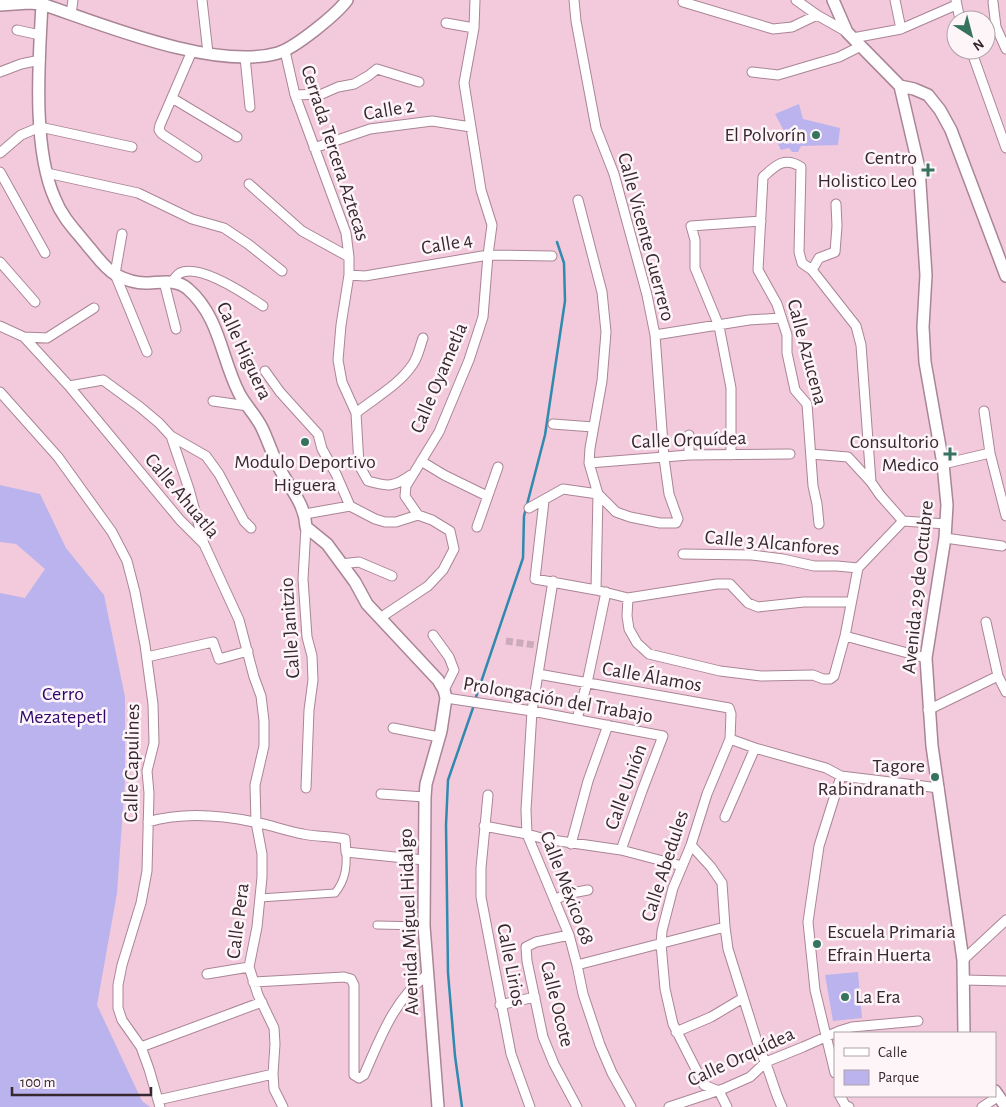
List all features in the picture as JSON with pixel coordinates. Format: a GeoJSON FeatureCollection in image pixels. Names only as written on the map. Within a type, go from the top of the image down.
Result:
{"type":"FeatureCollection","features":[{"type":"Feature","properties":{"kind":"street"},"geometry":{"type":"LineString","coordinates":[[71,14],[73,0]]}},
{"type":"Feature","properties":{"kind":"street"},"geometry":{"type":"LineString","coordinates":[[202,0],[208,54]]}},
{"type":"Feature","properties":{"kind":"street"},"geometry":{"type":"LineString","coordinates":[[0,5],[29,2],[42,4],[137,36],[192,51],[245,57],[270,55],[285,51],[336,12],[347,0]]}},
{"type":"Feature","properties":{"kind":"street","name":"Calle Oyametla"},"geometry":{"type":"LineString","coordinates":[[418,515],[405,496],[406,486],[439,432],[469,360],[483,317],[492,225],[481,190],[464,83],[474,28],[475,0]]}},
{"type":"Feature","properties":{"kind":"street","name":"Calle Vicente Guerrero"},"geometry":{"type":"LineString","coordinates":[[574,0],[576,21],[596,128],[614,174],[647,295],[655,335],[664,458],[669,494],[678,519],[676,523],[660,523],[630,517],[616,512],[598,494]]}},
{"type":"Feature","properties":{"kind":"street"},"geometry":{"type":"LineString","coordinates":[[796,0],[853,39],[900,86],[914,88],[928,95],[940,110],[951,130],[1006,276]]}},
{"type":"Feature","properties":{"kind":"street"},"geometry":{"type":"LineString","coordinates":[[833,0],[853,39]]}},
{"type":"Feature","properties":{"kind":"street"},"geometry":{"type":"LineString","coordinates":[[894,0],[901,29]]}},
{"type":"Feature","properties":{"kind":"street"},"geometry":{"type":"LineString","coordinates":[[683,2],[773,29],[792,27],[817,15]]}},
{"type":"Feature","properties":{"kind":"street"},"geometry":{"type":"LineString","coordinates":[[993,2],[996,27],[1006,49]]}},
{"type":"Feature","properties":{"kind":"street"},"geometry":{"type":"LineString","coordinates":[[752,72],[778,76],[839,57],[853,39],[901,29],[956,3]]}},
{"type":"Feature","properties":{"kind":"street"},"geometry":{"type":"LineString","coordinates":[[42,4],[40,127],[47,173],[55,199],[69,224],[103,264],[115,274],[126,279],[143,283],[168,282],[180,273],[189,271],[232,285],[263,306]]}},
{"type":"Feature","properties":{"kind":"street"},"geometry":{"type":"LineString","coordinates":[[446,23],[474,28]]}},
{"type":"Feature","properties":{"kind":"street"},"geometry":{"type":"LineString","coordinates":[[17,30],[40,36]]}},
{"type":"Feature","properties":{"kind":"street"},"geometry":{"type":"LineString","coordinates":[[192,51],[159,130],[162,134],[197,157]]}},
{"type":"Feature","properties":{"kind":"street","name":"Cerrada Tercera Aztecas"},"geometry":{"type":"LineString","coordinates":[[285,51],[295,95],[346,233],[349,275],[341,325],[338,360],[342,382],[356,413],[359,465],[368,481],[381,485],[395,485],[413,474]]}},
{"type":"Feature","properties":{"kind":"street"},"geometry":{"type":"LineString","coordinates":[[245,57],[250,107]]}},
{"type":"Feature","properties":{"kind":"street"},"geometry":{"type":"LineString","coordinates":[[0,72],[21,64],[40,60]]}},
{"type":"Feature","properties":{"kind":"street"},"geometry":{"type":"LineString","coordinates":[[975,60],[1006,148]]}},
{"type":"Feature","properties":{"kind":"street"},"geometry":{"type":"LineString","coordinates":[[295,95],[322,94],[338,87],[354,84],[377,69],[419,82]]}},
{"type":"Feature","properties":{"kind":"street","name":"Avenida 29 de Octubre"},"geometry":{"type":"LineString","coordinates":[[900,86],[919,168],[926,275],[923,327],[925,362],[943,464],[947,504],[945,538],[926,658],[928,710],[963,960],[964,1032]]}},
{"type":"Feature","properties":{"kind":"street"},"geometry":{"type":"LineString","coordinates":[[172,98],[237,137]]}},
{"type":"Feature","properties":{"kind":"street","name":"Calle 2"},"geometry":{"type":"LineString","coordinates":[[314,148],[370,129],[432,121],[470,127]]}},
{"type":"Feature","properties":{"kind":"street"},"geometry":{"type":"LineString","coordinates":[[0,153],[21,135],[40,127],[132,147]]}},
{"type":"Feature","properties":{"kind":"street","name":"Calle Azucena"},"geometry":{"type":"LineString","coordinates":[[812,270],[802,263],[799,252],[801,167],[793,162],[782,162],[763,177],[758,270],[777,304],[788,335],[787,353],[795,390],[807,404],[806,416],[819,524]]}},
{"type":"Feature","properties":{"kind":"street"},"geometry":{"type":"LineString","coordinates":[[0,172],[46,253]]}},
{"type":"Feature","properties":{"kind":"street"},"geometry":{"type":"LineString","coordinates":[[47,173],[138,193],[192,219],[224,228],[282,271]]}},
{"type":"Feature","properties":{"kind":"street"},"geometry":{"type":"LineString","coordinates":[[250,184],[302,231],[349,257]]}},
{"type":"Feature","properties":{"kind":"street"},"geometry":{"type":"LineString","coordinates":[[578,200],[602,292],[606,332],[602,382],[593,427],[589,463],[598,494],[596,590]]}},
{"type":"Feature","properties":{"kind":"street"},"geometry":{"type":"LineString","coordinates":[[836,204],[838,226],[835,252],[818,258],[812,270],[856,326],[862,345],[871,482]]}},
{"type":"Feature","properties":{"kind":"street"},"geometry":{"type":"LineString","coordinates":[[731,455],[731,388],[719,326],[695,268],[695,240],[691,226],[760,221]]}},
{"type":"Feature","properties":{"kind":"street"},"geometry":{"type":"LineString","coordinates":[[122,234],[115,274],[147,352]]}},
{"type":"Feature","properties":{"kind":"street","name":"Calle 4"},"geometry":{"type":"LineString","coordinates":[[349,275],[365,276],[488,255],[552,256]]}},
{"type":"Feature","properties":{"kind":"street"},"geometry":{"type":"LineString","coordinates":[[0,262],[34,302]]}},
{"type":"Feature","properties":{"kind":"street"},"geometry":{"type":"LineString","coordinates":[[168,282],[176,329]]}},
{"type":"Feature","properties":{"kind":"street","name":"Calle Higuera"},"geometry":{"type":"LineString","coordinates":[[168,282],[187,288],[203,306],[218,333],[240,394],[262,426],[282,473],[294,491],[305,514],[306,527]]}},
{"type":"Feature","properties":{"kind":"street"},"geometry":{"type":"LineString","coordinates":[[24,337],[48,338],[94,308]]}},
{"type":"Feature","properties":{"kind":"street"},"geometry":{"type":"LineString","coordinates":[[655,335],[749,320],[781,318]]}},
{"type":"Feature","properties":{"kind":"street","name":"Calle Ahuatla"},"geometry":{"type":"LineString","coordinates":[[0,326],[24,337],[69,386],[180,520],[204,544],[239,620],[261,696],[264,746],[255,786],[256,822]]}},
{"type":"Feature","properties":{"kind":"street"},"geometry":{"type":"LineString","coordinates":[[356,413],[380,394],[392,388],[403,376],[414,363],[422,338]]}},
{"type":"Feature","properties":{"kind":"street"},"geometry":{"type":"LineString","coordinates":[[265,371],[280,392],[318,434],[322,449],[336,474],[350,506]]}},
{"type":"Feature","properties":{"kind":"street"},"geometry":{"type":"LineString","coordinates":[[69,386],[103,380],[140,406],[172,436],[206,456],[219,474],[244,521],[251,528]]}},
{"type":"Feature","properties":{"kind":"street","name":"Calle Capulines"},"geometry":{"type":"LineString","coordinates":[[0,392],[58,457],[112,532],[126,561],[135,592],[147,657],[153,704],[154,743],[147,771],[148,871],[141,903],[122,965],[118,985],[118,1008],[122,1020],[141,1047],[159,1103]]}},
{"type":"Feature","properties":{"kind":"street"},"geometry":{"type":"LineString","coordinates":[[213,401],[248,406]]}},
{"type":"Feature","properties":{"kind":"street"},"geometry":{"type":"LineString","coordinates":[[984,411],[990,453],[1006,516]]}},
{"type":"Feature","properties":{"kind":"street"},"geometry":{"type":"LineString","coordinates":[[553,424],[593,427]]}},
{"type":"Feature","properties":{"kind":"street"},"geometry":{"type":"LineString","coordinates":[[172,436],[204,544]]}},
{"type":"Feature","properties":{"kind":"street"},"geometry":{"type":"LineString","coordinates":[[688,455],[689,436]]}},
{"type":"Feature","properties":{"kind":"street"},"geometry":{"type":"LineString","coordinates":[[943,464],[990,453]]}},
{"type":"Feature","properties":{"kind":"street","name":"Calle Orquídea"},"geometry":{"type":"LineString","coordinates":[[589,463],[688,455],[790,454]]}},
{"type":"Feature","properties":{"kind":"street"},"geometry":{"type":"LineString","coordinates":[[811,454],[848,457],[903,521],[946,524]]}},
{"type":"Feature","properties":{"kind":"street"},"geometry":{"type":"LineString","coordinates":[[421,461],[444,475],[487,496]]}},
{"type":"Feature","properties":{"kind":"street"},"geometry":{"type":"LineString","coordinates":[[477,527],[498,467]]}},
{"type":"Feature","properties":{"kind":"street"},"geometry":{"type":"LineString","coordinates":[[529,508],[562,489],[598,494]]}},
{"type":"Feature","properties":{"kind":"street"},"geometry":{"type":"LineString","coordinates":[[544,501],[535,578],[628,598],[718,584],[730,584],[748,603],[758,607],[804,602],[850,602]]}},
{"type":"Feature","properties":{"kind":"street"},"geometry":{"type":"LineString","coordinates":[[305,514],[350,506],[385,522],[396,522],[418,515],[432,520],[450,531],[454,549],[443,570],[428,586],[380,618]]}},
{"type":"Feature","properties":{"kind":"street","name":"Calle 3 Alcanfores"},"geometry":{"type":"LineString","coordinates":[[628,598],[627,616],[629,629],[637,644],[649,654],[720,671],[761,676],[813,675],[830,679],[834,676],[845,636],[858,568],[903,521]]}},
{"type":"Feature","properties":{"kind":"street"},"geometry":{"type":"LineString","coordinates":[[306,527],[328,544],[355,582],[367,604],[438,680],[445,694]]}},
{"type":"Feature","properties":{"kind":"street","name":"Calle Janitzio"},"geometry":{"type":"LineString","coordinates":[[306,527],[303,579],[307,637],[312,656],[313,680],[309,710],[306,788]]}},
{"type":"Feature","properties":{"kind":"street"},"geometry":{"type":"LineString","coordinates":[[945,538],[1002,546]]}},
{"type":"Feature","properties":{"kind":"street","name":"Calle 3 Alcanfores"},"geometry":{"type":"LineString","coordinates":[[683,554],[752,555],[814,566],[858,568]]}},
{"type":"Feature","properties":{"kind":"street"},"geometry":{"type":"LineString","coordinates":[[341,564],[359,562],[392,576]]}},
{"type":"Feature","properties":{"kind":"street","name":"Calle México 68"},"geometry":{"type":"LineString","coordinates":[[552,582],[532,711],[526,810],[527,834],[569,935],[583,994],[600,1044],[612,1073],[631,1107]]}},
{"type":"Feature","properties":{"kind":"street"},"geometry":{"type":"LineString","coordinates":[[577,719],[587,683],[606,592]]}},
{"type":"Feature","properties":{"kind":"street"},"geometry":{"type":"LineString","coordinates":[[986,622],[998,676],[1006,692]]}},
{"type":"Feature","properties":{"kind":"street"},"geometry":{"type":"LineString","coordinates":[[393,728],[439,738],[445,694],[454,670],[449,657],[433,636]]}},
{"type":"Feature","properties":{"kind":"street"},"geometry":{"type":"LineString","coordinates":[[845,636],[926,658]]}},
{"type":"Feature","properties":{"kind":"street"},"geometry":{"type":"LineString","coordinates":[[147,657],[213,642],[219,659],[248,651]]}},
{"type":"Feature","properties":{"kind":"street","name":"Calle Álamos"},"geometry":{"type":"LineString","coordinates":[[538,674],[729,708],[731,714],[730,739]]}},
{"type":"Feature","properties":{"kind":"street"},"geometry":{"type":"LineString","coordinates":[[928,710],[998,676]]}},
{"type":"Feature","properties":{"kind":"street","name":"Prolongación del Trabajo"},"geometry":{"type":"LineString","coordinates":[[445,694],[465,701],[494,704],[663,736]]}},
{"type":"Feature","properties":{"kind":"street"},"geometry":{"type":"LineString","coordinates":[[571,844],[598,748],[608,725]]}},
{"type":"Feature","properties":{"kind":"street","name":"Calle Unión"},"geometry":{"type":"LineString","coordinates":[[621,850],[663,736]]}},
{"type":"Feature","properties":{"kind":"street","name":"Avenida Miguel Hidalgo"},"geometry":{"type":"LineString","coordinates":[[438,1107],[424,926],[424,797],[439,738]]}},
{"type":"Feature","properties":{"kind":"street"},"geometry":{"type":"LineString","coordinates":[[730,739],[826,768],[841,776],[939,788]]}},
{"type":"Feature","properties":{"kind":"street","name":"Calle Abedules"},"geometry":{"type":"LineString","coordinates":[[727,1107],[719,1091],[704,1085],[676,1032],[665,989],[661,944],[662,931],[673,888],[691,845],[707,794],[730,739]]}},
{"type":"Feature","properties":{"kind":"street"},"geometry":{"type":"LineString","coordinates":[[725,817],[755,748]]}},
{"type":"Feature","properties":{"kind":"street"},"geometry":{"type":"LineString","coordinates":[[834,1068],[815,990],[808,922],[819,846],[841,776]]}},
{"type":"Feature","properties":{"kind":"street"},"geometry":{"type":"LineString","coordinates":[[380,794],[424,797]]}},
{"type":"Feature","properties":{"kind":"street","name":"Calle Lirios"},"geometry":{"type":"LineString","coordinates":[[488,795],[484,826],[481,897],[500,1005],[511,1054],[530,1107]]}},
{"type":"Feature","properties":{"kind":"street"},"geometry":{"type":"LineString","coordinates":[[148,822],[168,817],[218,817],[256,822],[304,835],[345,839],[347,866],[342,885],[335,892],[260,898]]}},
{"type":"Feature","properties":{"kind":"street","name":"Calle Pera"},"geometry":{"type":"LineString","coordinates":[[256,822],[262,854],[260,898],[257,927],[249,967],[253,982],[274,1028],[275,1044],[272,1074],[274,1089],[283,1107]]}},
{"type":"Feature","properties":{"kind":"street"},"geometry":{"type":"LineString","coordinates":[[484,826],[571,844],[621,850],[682,866]]}},
{"type":"Feature","properties":{"kind":"street"},"geometry":{"type":"LineString","coordinates":[[691,845],[711,867],[722,883],[728,949],[760,1052],[766,1062],[775,1093],[782,1107]]}},
{"type":"Feature","properties":{"kind":"street"},"geometry":{"type":"LineString","coordinates":[[346,852],[424,860]]}},
{"type":"Feature","properties":{"kind":"street"},"geometry":{"type":"LineString","coordinates":[[555,900],[566,894],[588,890]]}},
{"type":"Feature","properties":{"kind":"street"},"geometry":{"type":"LineString","coordinates":[[963,960],[1006,920]]}},
{"type":"Feature","properties":{"kind":"street"},"geometry":{"type":"LineString","coordinates":[[377,925],[424,926]]}},
{"type":"Feature","properties":{"kind":"street"},"geometry":{"type":"LineString","coordinates":[[577,965],[725,927]]}},
{"type":"Feature","properties":{"kind":"street","name":"Calle Ocote"},"geometry":{"type":"LineString","coordinates":[[569,935],[536,942],[526,948],[543,1037],[554,1064],[577,1107]]}},
{"type":"Feature","properties":{"kind":"street"},"geometry":{"type":"LineString","coordinates":[[208,974],[249,967]]}},
{"type":"Feature","properties":{"kind":"street"},"geometry":{"type":"LineString","coordinates":[[253,982],[344,977],[351,979],[354,985],[354,1075],[359,1078],[364,1075],[388,1022],[401,1001],[418,982],[428,976]]}},
{"type":"Feature","properties":{"kind":"street"},"geometry":{"type":"LineString","coordinates":[[964,980],[1006,981]]}},
{"type":"Feature","properties":{"kind":"street"},"geometry":{"type":"LineString","coordinates":[[500,1005],[535,997]]}},
{"type":"Feature","properties":{"kind":"street"},"geometry":{"type":"LineString","coordinates":[[676,1032],[712,1017],[743,998]]}},
{"type":"Feature","properties":{"kind":"street"},"geometry":{"type":"LineString","coordinates":[[141,1047],[262,1002]]}},
{"type":"Feature","properties":{"kind":"street","name":"Calle Orquídea"},"geometry":{"type":"LineString","coordinates":[[837,1032],[852,1027],[918,1021]]}},
{"type":"Feature","properties":{"kind":"street","name":"Calle Orquídea"},"geometry":{"type":"LineString","coordinates":[[669,1107],[719,1091],[750,1077],[766,1062],[834,1033]]}},
{"type":"Feature","properties":{"kind":"street"},"geometry":{"type":"LineString","coordinates":[[159,1103],[272,1074]]}},
{"type":"Feature","properties":{"kind":"street"},"geometry":{"type":"LineString","coordinates":[[997,1093],[1006,1107]]}},
{"type":"Feature","properties":{"kind":"street"},"geometry":{"type":"LineString","coordinates":[[841,1097],[845,1105],[849,1107]]}},
{"type":"Feature","properties":{"kind":"street"},"geometry":{"type":"LineString","coordinates":[[982,1107],[993,1097]]}},
{"type":"Feature","properties":{"kind":"green space","name":"El Polvorín"},"geometry":{"type":"Polygon","coordinates":[[[799,104],[803,119],[840,128],[838,145],[801,146],[798,152],[792,152],[789,148],[781,150],[777,142],[784,131],[775,114],[799,104]]]}},
{"type":"Feature","properties":{"kind":"green space","name":"Cerro Mezatepetl"},"geometry":{"type":"Polygon","coordinates":[[[0,485],[40,494],[66,548],[104,595],[125,697],[125,781],[117,893],[97,1005],[142,1101],[150,1107],[0,1107],[0,593],[25,598],[45,569],[16,544],[0,542],[0,485]]]}},
{"type":"Feature","properties":{"kind":"green space","name":"La Era"},"geometry":{"type":"Polygon","coordinates":[[[858,972],[862,1018],[833,1021],[825,975],[858,972]]]}},
{"type":"Feature","properties":{"kind":"waterway"},"geometry":{"type":"LineString","coordinates":[[475,700],[523,558],[524,516],[545,435],[565,301],[564,263],[557,242]]}},
{"type":"Feature","properties":{"kind":"waterway"},"geometry":{"type":"LineString","coordinates":[[462,1107],[455,1056],[448,973],[446,825],[448,780],[474,705]]}},
{"type":"Feature","properties":{"kind":"tunnel"},"geometry":{"type":"LineString","coordinates":[[506,641],[542,646]]}},
{"type":"Feature","properties":{"kind":"place","name":"El Polvorín"},"geometry":{"type":"Point","coordinates":[816,135]}},
{"type":"Feature","properties":{"kind":"place","name":"Centro Holistico Leo"},"geometry":{"type":"Point","coordinates":[928,170]}},
{"type":"Feature","properties":{"kind":"place","name":"Modulo Deportivo Higuera"},"geometry":{"type":"Point","coordinates":[305,442]}},
{"type":"Feature","properties":{"kind":"place","name":"Consultorio Medico"},"geometry":{"type":"Point","coordinates":[950,454]}},
{"type":"Feature","properties":{"kind":"place","name":"Tagore Rabindranath"},"geometry":{"type":"Point","coordinates":[935,777]}},
{"type":"Feature","properties":{"kind":"place","name":"Escuela Primaria Efrain Huerta"},"geometry":{"type":"Point","coordinates":[817,944]}},
{"type":"Feature","properties":{"kind":"place","name":"La Era"},"geometry":{"type":"Point","coordinates":[845,997]}}]}
